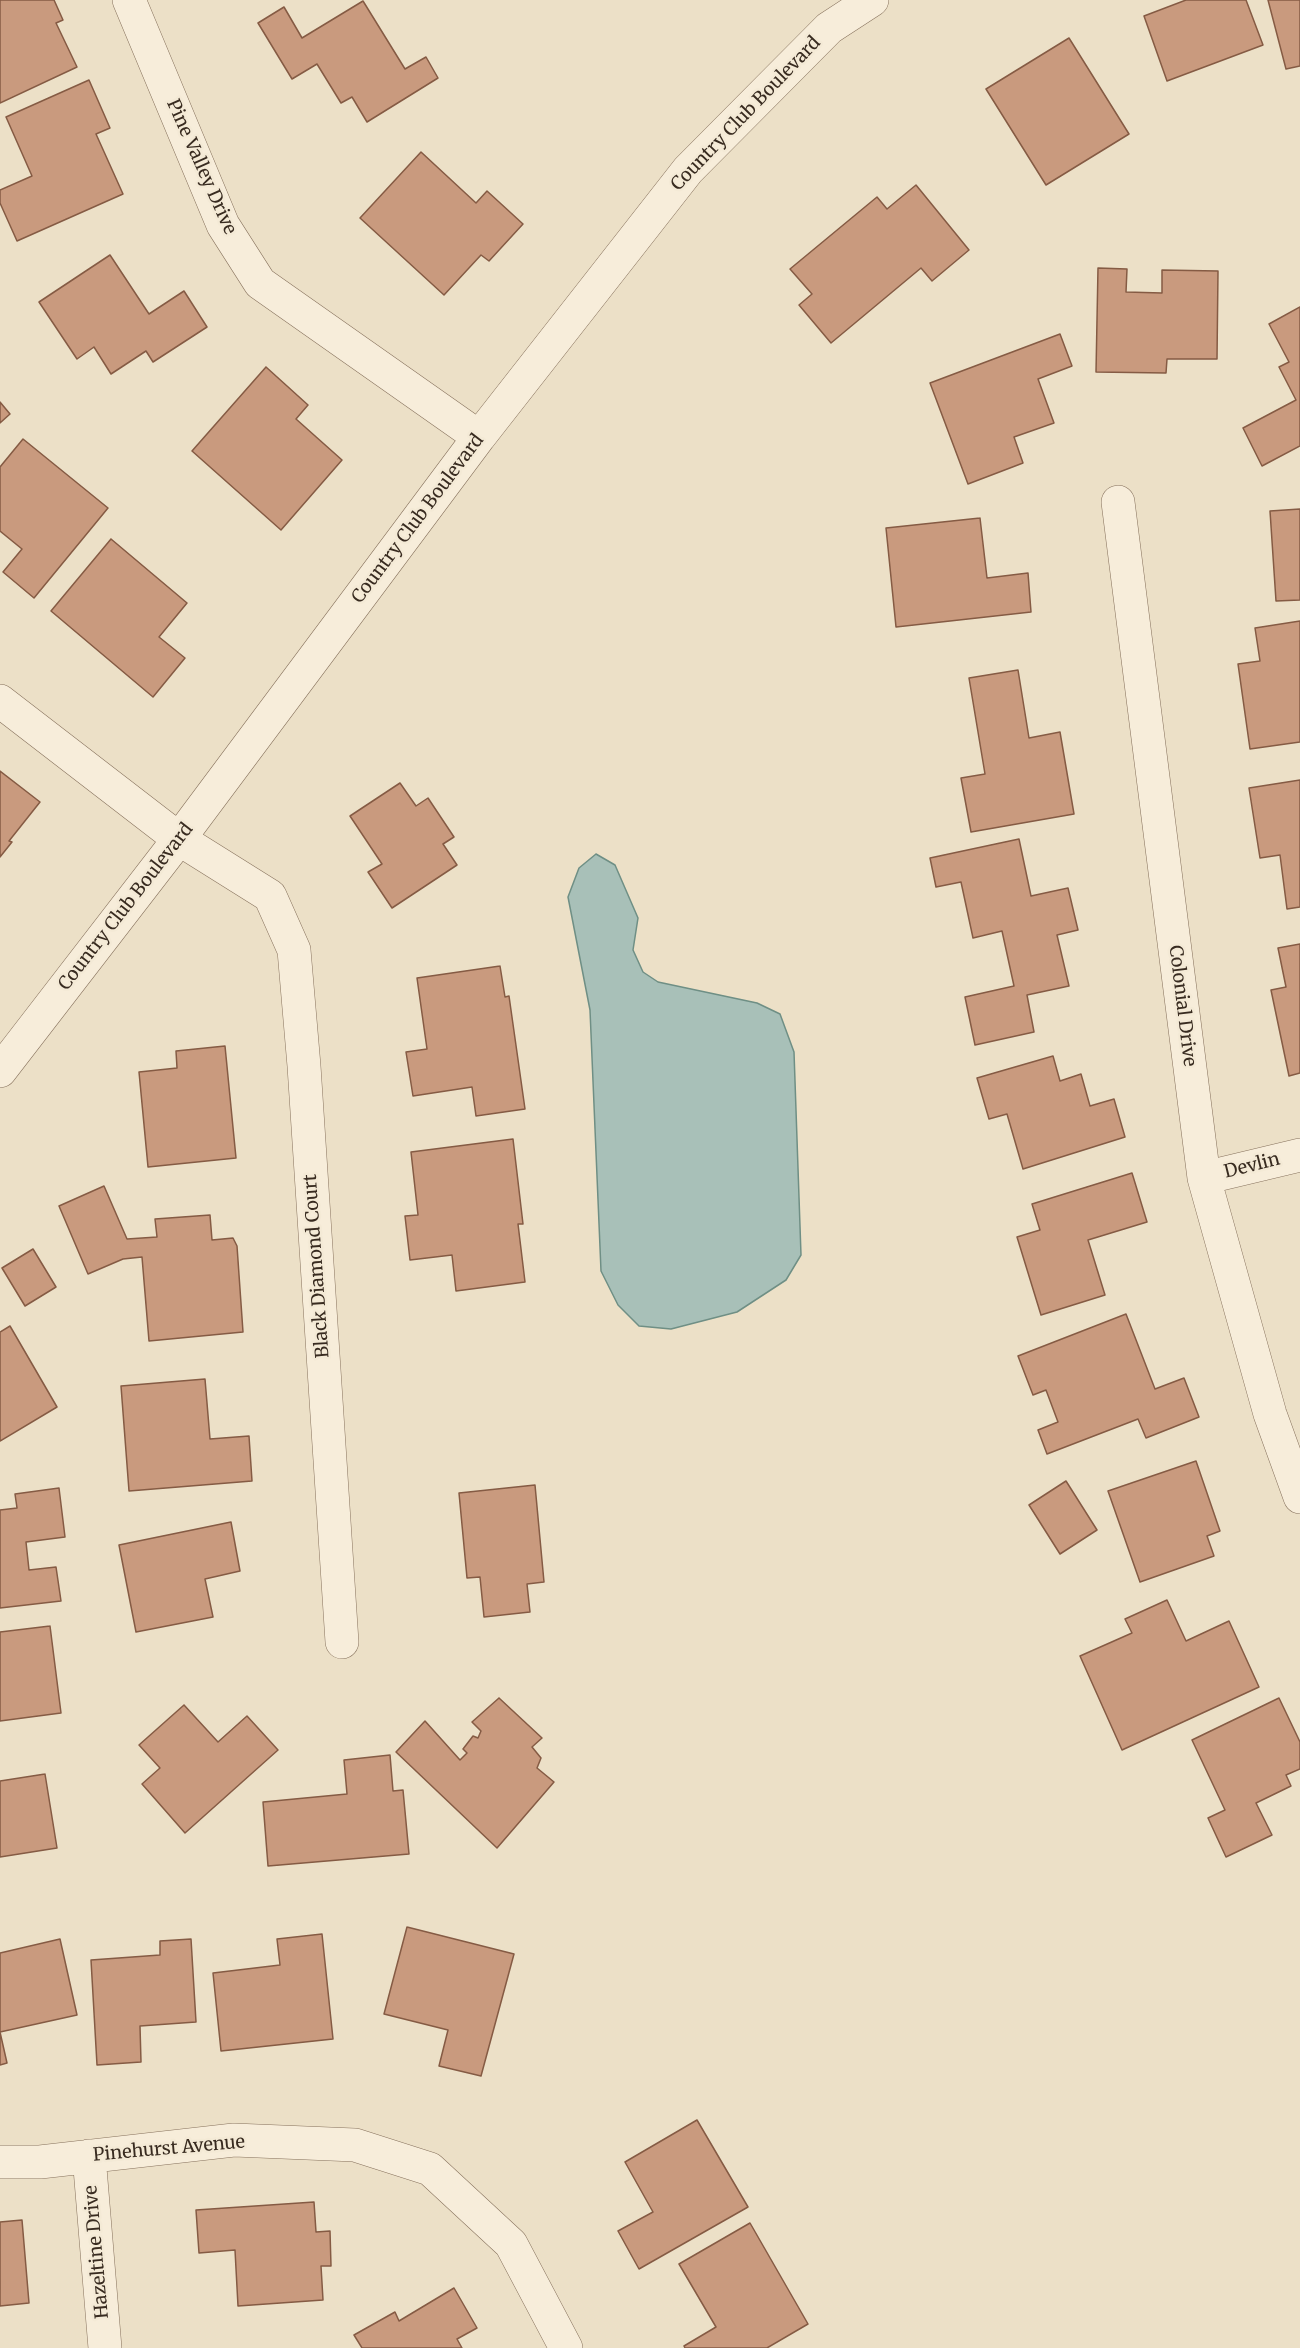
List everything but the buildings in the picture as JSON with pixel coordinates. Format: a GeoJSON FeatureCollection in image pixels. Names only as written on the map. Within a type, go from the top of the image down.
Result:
{"type":"FeatureCollection","features":[{"type":"Feature","properties":{"kind":"street","name":"Pine Valley Drive"},"geometry":{"type":"LineString","coordinates":[[129,0],[223,225],[260,283],[479,437]]}},
{"type":"Feature","properties":{"kind":"street","name":"Country Club Boulevard"},"geometry":{"type":"LineString","coordinates":[[0,1071],[179,840],[479,437],[688,170],[830,28],[872,0]]}},
{"type":"Feature","properties":{"kind":"street","name":"Colonial Drive"},"geometry":{"type":"LineString","coordinates":[[1118,502],[1204,1178],[1270,1414],[1300,1497]]}},
{"type":"Feature","properties":{"kind":"street"},"geometry":{"type":"LineString","coordinates":[[0,701],[179,840]]}},
{"type":"Feature","properties":{"kind":"street","name":"Black Diamond Court"},"geometry":{"type":"LineString","coordinates":[[179,840],[270,896],[294,950],[304,1066],[342,1642]]}},
{"type":"Feature","properties":{"kind":"street","name":"Devlin"},"geometry":{"type":"LineString","coordinates":[[1204,1178],[1300,1155]]}},
{"type":"Feature","properties":{"kind":"street","name":"Pinehurst Avenue"},"geometry":{"type":"LineString","coordinates":[[0,2162],[40,2162],[234,2139],[355,2145],[430,2169],[512,2244],[566,2348]]}},
{"type":"Feature","properties":{"kind":"street","name":"Hazeltine Drive"},"geometry":{"type":"LineString","coordinates":[[89,2156],[105,2348]]}},
{"type":"Feature","properties":{"kind":"water"},"geometry":{"type":"Polygon","coordinates":[[[596,854],[615,865],[638,918],[633,950],[643,972],[658,982],[757,1003],[780,1014],[794,1052],[801,1255],[786,1280],[737,1312],[671,1329],[639,1326],[618,1305],[601,1271],[590,1010],[568,897],[579,868],[596,854]]]}}]}
